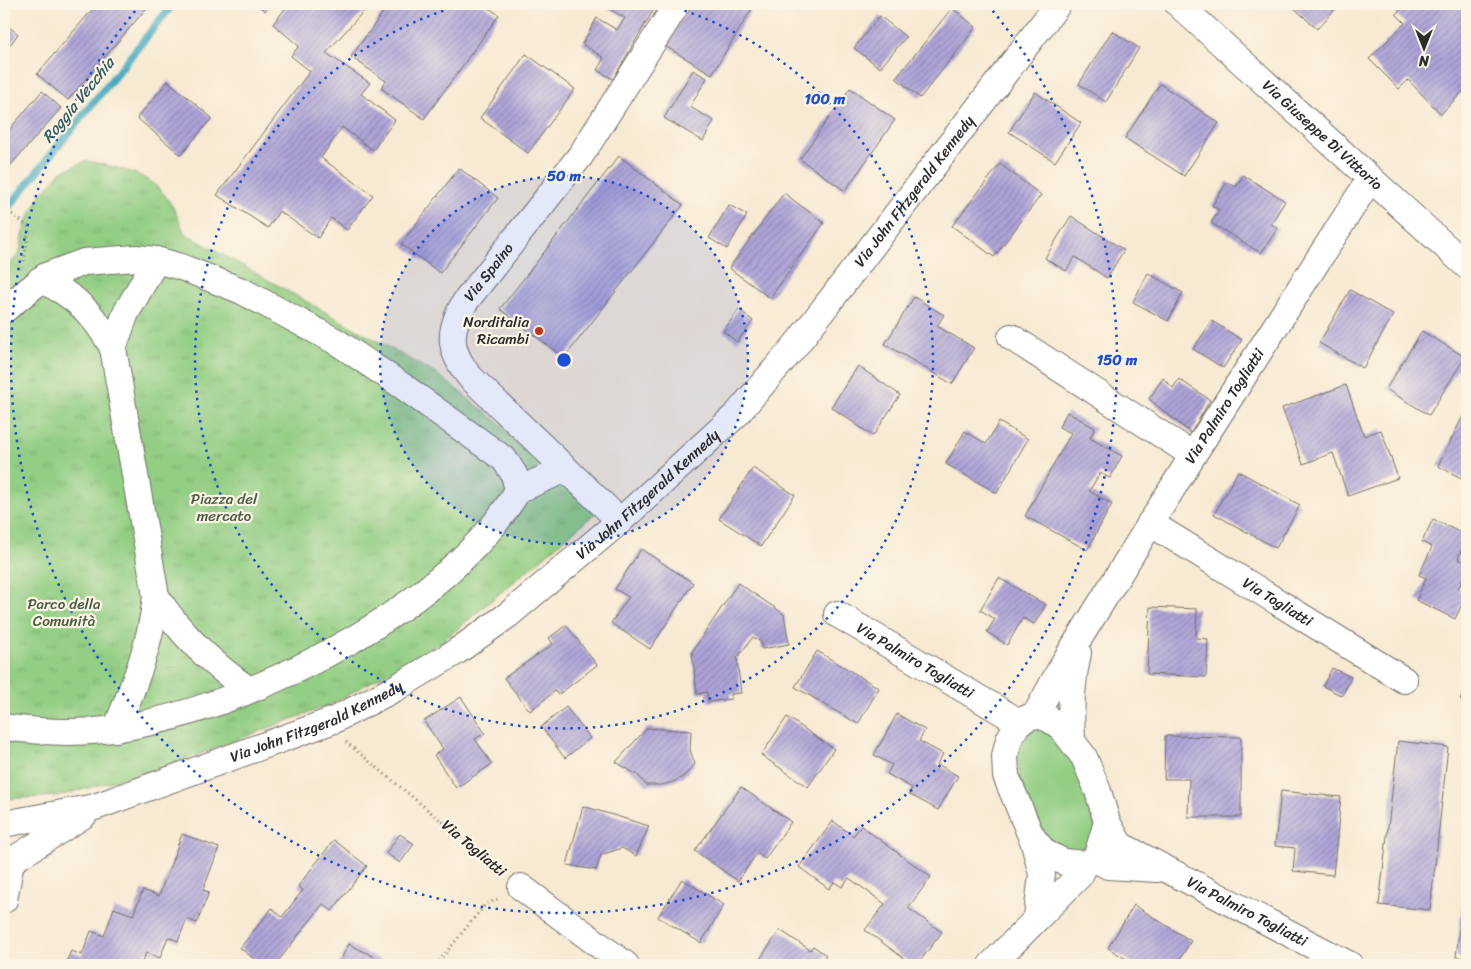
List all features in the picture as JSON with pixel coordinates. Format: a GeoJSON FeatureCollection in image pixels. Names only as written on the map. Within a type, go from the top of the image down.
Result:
{"type":"FeatureCollection","features":[{"type":"Feature","properties":{"kind":"street","name":"Via Spaino"},"geometry":{"type":"LineString","coordinates":[[620,521],[469,376],[454,350],[453,329],[460,311],[471,294],[561,182],[594,137],[677,4]]}},
{"type":"Feature","properties":{"kind":"street","name":"Via John Fitzgerald Kennedy"},"geometry":{"type":"LineString","coordinates":[[4,825],[96,808],[334,720],[394,689],[456,652],[508,615],[620,521],[737,414],[807,330],[1058,4]]}},
{"type":"Feature","properties":{"kind":"street","name":"Via Giuseppe Di Vittorio"},"geometry":{"type":"LineString","coordinates":[[1178,4],[1467,266]]}},
{"type":"Feature","properties":{"kind":"street","name":"Via Palmiro Togliatti"},"geometry":{"type":"LineString","coordinates":[[1027,718],[1082,636],[1192,455],[1370,179]]}},
{"type":"Feature","properties":{"kind":"street"},"geometry":{"type":"LineString","coordinates":[[4,310],[40,280],[54,272],[84,262],[126,258],[156,260],[204,275],[242,291],[355,353],[496,453],[510,466],[518,490]]}},
{"type":"Feature","properties":{"kind":"street"},"geometry":{"type":"LineString","coordinates":[[113,348],[126,313],[156,260]]}},
{"type":"Feature","properties":{"kind":"street"},"geometry":{"type":"LineString","coordinates":[[40,280],[69,295],[86,308],[102,328],[113,348],[156,596],[148,648],[116,729]]}},
{"type":"Feature","properties":{"kind":"street"},"geometry":{"type":"LineString","coordinates":[[1011,337],[1192,455]]}},
{"type":"Feature","properties":{"kind":"street"},"geometry":{"type":"LineString","coordinates":[[4,727],[60,731],[116,729],[176,716],[249,690],[339,646],[428,587],[483,539],[503,514],[518,490],[566,469]]}},
{"type":"Feature","properties":{"kind":"street","name":"Via Togliatti"},"geometry":{"type":"LineString","coordinates":[[1150,523],[1404,680]]}},
{"type":"Feature","properties":{"kind":"street"},"geometry":{"type":"LineString","coordinates":[[156,596],[174,624],[200,652],[249,690]]}},
{"type":"Feature","properties":{"kind":"street","name":"Via Palmiro Togliatti"},"geometry":{"type":"LineString","coordinates":[[837,614],[1027,718],[1049,718],[1061,727],[1084,758],[1098,792],[1107,822],[1120,845],[1350,965]]}},
{"type":"Feature","properties":{"kind":"street","name":"Via Palmiro Togliatti"},"geometry":{"type":"LineString","coordinates":[[1072,741],[1070,709],[1072,679],[1082,636]]}},
{"type":"Feature","properties":{"kind":"street"},"geometry":{"type":"LineString","coordinates":[[1027,718],[1009,739],[1005,756],[1006,776],[1031,836],[1042,874],[1038,916]]}},
{"type":"Feature","properties":{"kind":"street","name":"Via John Fitzgerald Kennedy"},"geometry":{"type":"LineString","coordinates":[[9,862],[96,808]]}},
{"type":"Feature","properties":{"kind":"street"},"geometry":{"type":"LineString","coordinates":[[1031,836],[1045,853],[1064,862],[1090,862],[1107,822]]}},
{"type":"Feature","properties":{"kind":"street"},"geometry":{"type":"LineString","coordinates":[[4,825],[13,833],[18,846],[9,862],[4,900]]}},
{"type":"Feature","properties":{"kind":"street","name":"Via Palmiro Togliatti"},"geometry":{"type":"LineString","coordinates":[[991,965],[1080,875],[1090,862],[1108,866],[1172,871]]}},
{"type":"Feature","properties":{"kind":"street","name":"Via Palmiro Togliatti"},"geometry":{"type":"LineString","coordinates":[[1064,890],[1100,874],[1124,867]]}},
{"type":"Feature","properties":{"kind":"street","name":"Via Togliatti"},"geometry":{"type":"LineString","coordinates":[[521,887],[626,965]]}},
{"type":"Feature","properties":{"kind":"path"},"geometry":{"type":"LineString","coordinates":[[4,208],[29,227]]}},
{"type":"Feature","properties":{"kind":"path","name":"Via Togliatti"},"geometry":{"type":"LineString","coordinates":[[334,720],[342,739],[521,887]]}},
{"type":"Feature","properties":{"kind":"path"},"geometry":{"type":"LineString","coordinates":[[436,965],[484,906],[521,887]]}},
{"type":"Feature","properties":{"kind":"green space","name":"Piazza del mercato"},"geometry":{"type":"Polygon","coordinates":[[[87,161],[122,169],[148,180],[168,200],[177,215],[184,233],[438,375],[550,463],[598,511],[443,641],[332,704],[168,766],[59,796],[4,799],[4,269],[19,255],[26,223],[41,194],[62,171],[87,161]]]}},
{"type":"Feature","properties":{"kind":"green space"},"geometry":{"type":"Polygon","coordinates":[[[1038,726],[1061,735],[1091,801],[1096,832],[1089,843],[1082,848],[1075,850],[1061,848],[1047,840],[1020,782],[1017,753],[1027,729],[1038,726]]]}},
{"type":"Feature","properties":{"kind":"building"},"geometry":{"type":"Polygon","coordinates":[[[97,4],[150,4],[68,100],[37,74],[97,4]]]}},
{"type":"Feature","properties":{"kind":"building"},"geometry":{"type":"Polygon","coordinates":[[[257,4],[271,4],[265,11],[257,4]]]}},
{"type":"Feature","properties":{"kind":"building"},"geometry":{"type":"Polygon","coordinates":[[[289,4],[370,4],[326,53],[370,83],[361,94],[395,120],[373,150],[342,127],[321,158],[373,195],[347,230],[331,218],[318,238],[279,211],[268,228],[217,195],[310,71],[291,56],[299,46],[273,24],[289,4]]]}},
{"type":"Feature","properties":{"kind":"building"},"geometry":{"type":"Polygon","coordinates":[[[389,4],[483,4],[499,15],[424,119],[381,88],[386,81],[351,57],[389,4]]]}},
{"type":"Feature","properties":{"kind":"building"},"geometry":{"type":"Polygon","coordinates":[[[601,4],[657,4],[613,79],[597,70],[604,58],[582,44],[597,18],[617,30],[625,18],[601,4]]]}},
{"type":"Feature","properties":{"kind":"building"},"geometry":{"type":"Polygon","coordinates":[[[691,4],[755,4],[712,74],[665,46],[691,4]]]}},
{"type":"Feature","properties":{"kind":"building"},"geometry":{"type":"Polygon","coordinates":[[[1290,4],[1340,4],[1317,29],[1290,4]]]}},
{"type":"Feature","properties":{"kind":"building"},"geometry":{"type":"Polygon","coordinates":[[[1406,4],[1463,4],[1467,8],[1467,87],[1441,114],[1408,80],[1399,89],[1369,59],[1405,23],[1396,14],[1406,4]]]}},
{"type":"Feature","properties":{"kind":"building"},"geometry":{"type":"Polygon","coordinates":[[[952,8],[976,27],[920,98],[896,78],[952,8]]]}},
{"type":"Feature","properties":{"kind":"building"},"geometry":{"type":"Polygon","coordinates":[[[880,16],[906,37],[880,68],[854,48],[880,16]]]}},
{"type":"Feature","properties":{"kind":"building"},"geometry":{"type":"Polygon","coordinates":[[[4,23],[18,34],[4,53],[4,23]]]}},
{"type":"Feature","properties":{"kind":"building"},"geometry":{"type":"Polygon","coordinates":[[[1112,31],[1139,48],[1106,102],[1079,84],[1112,31]]]}},
{"type":"Feature","properties":{"kind":"building"},"geometry":{"type":"Polygon","coordinates":[[[526,54],[575,89],[528,153],[480,118],[526,54]]]}},
{"type":"Feature","properties":{"kind":"building"},"geometry":{"type":"Polygon","coordinates":[[[693,70],[707,78],[690,107],[714,121],[703,141],[664,118],[693,70]]]}},
{"type":"Feature","properties":{"kind":"building"},"geometry":{"type":"Polygon","coordinates":[[[168,81],[212,118],[181,155],[137,118],[168,81]]]}},
{"type":"Feature","properties":{"kind":"building"},"geometry":{"type":"Polygon","coordinates":[[[1160,84],[1219,123],[1184,176],[1125,138],[1160,84]]]}},
{"type":"Feature","properties":{"kind":"building"},"geometry":{"type":"Polygon","coordinates":[[[850,88],[895,120],[845,191],[800,159],[850,88]]]}},
{"type":"Feature","properties":{"kind":"building"},"geometry":{"type":"Polygon","coordinates":[[[42,91],[61,108],[10,166],[4,161],[4,136],[42,91]]]}},
{"type":"Feature","properties":{"kind":"building"},"geometry":{"type":"Polygon","coordinates":[[[1035,92],[1081,123],[1055,162],[1009,132],[1035,92]]]}},
{"type":"Feature","properties":{"kind":"building"},"geometry":{"type":"Polygon","coordinates":[[[619,156],[683,205],[564,358],[500,309],[619,156]]]}},
{"type":"Feature","properties":{"kind":"building"},"geometry":{"type":"Polygon","coordinates":[[[1000,164],[1041,195],[994,257],[952,226],[1000,164]]]}},
{"type":"Feature","properties":{"kind":"building"},"geometry":{"type":"Polygon","coordinates":[[[459,168],[498,198],[440,273],[401,244],[459,168]]]}},
{"type":"Feature","properties":{"kind":"building"},"geometry":{"type":"Polygon","coordinates":[[[1243,175],[1285,201],[1271,224],[1278,228],[1261,253],[1211,223],[1219,210],[1212,206],[1227,182],[1236,187],[1243,175]]]}},
{"type":"Feature","properties":{"kind":"building"},"geometry":{"type":"Polygon","coordinates":[[[784,193],[824,223],[770,298],[729,268],[784,193]]]}},
{"type":"Feature","properties":{"kind":"building"},"geometry":{"type":"Polygon","coordinates":[[[729,205],[747,215],[727,249],[709,238],[729,205]]]}},
{"type":"Feature","properties":{"kind":"building"},"geometry":{"type":"Polygon","coordinates":[[[1071,216],[1124,250],[1107,278],[1075,257],[1066,271],[1045,258],[1071,216]]]}},
{"type":"Feature","properties":{"kind":"building"},"geometry":{"type":"Polygon","coordinates":[[[1148,273],[1183,293],[1168,321],[1133,302],[1148,273]]]}},
{"type":"Feature","properties":{"kind":"building"},"geometry":{"type":"Polygon","coordinates":[[[1350,290],[1393,315],[1363,368],[1319,343],[1350,290]]]}},
{"type":"Feature","properties":{"kind":"building"},"geometry":{"type":"Polygon","coordinates":[[[914,297],[944,315],[937,326],[974,348],[952,384],[885,344],[914,297]]]}},
{"type":"Feature","properties":{"kind":"building"},"geometry":{"type":"Polygon","coordinates":[[[739,309],[753,321],[737,342],[723,331],[739,309]]]}},
{"type":"Feature","properties":{"kind":"building"},"geometry":{"type":"Polygon","coordinates":[[[1212,321],[1242,340],[1223,368],[1193,349],[1212,321]]]}},
{"type":"Feature","properties":{"kind":"building"},"geometry":{"type":"Polygon","coordinates":[[[1422,331],[1465,357],[1429,415],[1386,389],[1422,331]]]}},
{"type":"Feature","properties":{"kind":"building"},"geometry":{"type":"Polygon","coordinates":[[[858,366],[900,395],[873,436],[831,407],[858,366]]]}},
{"type":"Feature","properties":{"kind":"building"},"geometry":{"type":"Polygon","coordinates":[[[1163,378],[1173,388],[1179,379],[1210,400],[1191,433],[1149,399],[1163,378]]]}},
{"type":"Feature","properties":{"kind":"building"},"geometry":{"type":"Polygon","coordinates":[[[1346,385],[1364,436],[1381,430],[1398,478],[1348,496],[1333,453],[1303,464],[1282,408],[1346,385]]]}},
{"type":"Feature","properties":{"kind":"building"},"geometry":{"type":"Polygon","coordinates":[[[1467,408],[1467,481],[1438,466],[1467,408]]]}},
{"type":"Feature","properties":{"kind":"building"},"geometry":{"type":"Polygon","coordinates":[[[1067,412],[1095,428],[1090,438],[1122,456],[1110,478],[1100,473],[1089,491],[1112,504],[1087,550],[1025,516],[1071,433],[1059,427],[1067,412]]]}},
{"type":"Feature","properties":{"kind":"building"},"geometry":{"type":"Polygon","coordinates":[[[999,422],[1028,439],[997,493],[946,464],[965,431],[986,444],[999,422]]]}},
{"type":"Feature","properties":{"kind":"building"},"geometry":{"type":"Polygon","coordinates":[[[753,468],[795,495],[761,546],[719,519],[753,468]]]}},
{"type":"Feature","properties":{"kind":"building"},"geometry":{"type":"Polygon","coordinates":[[[1238,471],[1300,505],[1276,548],[1214,514],[1238,471]]]}},
{"type":"Feature","properties":{"kind":"building"},"geometry":{"type":"Polygon","coordinates":[[[1433,519],[1467,536],[1458,559],[1467,563],[1467,570],[1458,589],[1467,594],[1455,619],[1416,600],[1426,578],[1419,575],[1432,547],[1422,542],[1433,519]]]}},
{"type":"Feature","properties":{"kind":"building"},"geometry":{"type":"Polygon","coordinates":[[[641,549],[693,583],[650,649],[611,623],[629,597],[615,589],[641,549]]]}},
{"type":"Feature","properties":{"kind":"building"},"geometry":{"type":"Polygon","coordinates":[[[999,578],[1046,605],[1034,624],[1023,618],[1007,645],[987,632],[995,619],[980,610],[999,578]]]}},
{"type":"Feature","properties":{"kind":"building"},"geometry":{"type":"Polygon","coordinates":[[[738,583],[784,614],[789,644],[762,649],[761,642],[753,637],[737,658],[741,693],[731,694],[731,699],[708,702],[707,692],[697,694],[692,652],[738,583]]]}},
{"type":"Feature","properties":{"kind":"building"},"geometry":{"type":"Polygon","coordinates":[[[1150,607],[1197,609],[1196,638],[1208,639],[1206,677],[1147,674],[1150,607]]]}},
{"type":"Feature","properties":{"kind":"building"},"geometry":{"type":"Polygon","coordinates":[[[566,625],[597,665],[558,695],[555,691],[530,711],[504,678],[553,644],[549,638],[566,625]]]}},
{"type":"Feature","properties":{"kind":"building"},"geometry":{"type":"Polygon","coordinates":[[[817,651],[879,688],[858,724],[795,687],[817,651]]]}},
{"type":"Feature","properties":{"kind":"building"},"geometry":{"type":"Polygon","coordinates":[[[1332,668],[1351,677],[1342,696],[1323,686],[1332,668]]]}},
{"type":"Feature","properties":{"kind":"building"},"geometry":{"type":"Polygon","coordinates":[[[1467,687],[1467,703],[1460,700],[1467,687]]]}},
{"type":"Feature","properties":{"kind":"building"},"geometry":{"type":"Polygon","coordinates":[[[461,697],[485,733],[475,739],[492,764],[456,788],[434,755],[443,749],[424,721],[461,697]]]}},
{"type":"Feature","properties":{"kind":"building"},"geometry":{"type":"Polygon","coordinates":[[[566,707],[590,738],[565,758],[541,727],[566,707]]]}},
{"type":"Feature","properties":{"kind":"building"},"geometry":{"type":"Polygon","coordinates":[[[897,714],[925,730],[919,741],[943,754],[937,764],[958,776],[938,810],[909,794],[912,788],[887,774],[892,765],[874,755],[897,714]]]}},
{"type":"Feature","properties":{"kind":"building"},"geometry":{"type":"Polygon","coordinates":[[[787,717],[834,749],[808,787],[761,755],[787,717]]]}},
{"type":"Feature","properties":{"kind":"building"},"geometry":{"type":"Polygon","coordinates":[[[647,728],[691,731],[690,750],[695,764],[684,776],[673,782],[661,785],[646,785],[639,776],[616,762],[647,728]]]}},
{"type":"Feature","properties":{"kind":"building"},"geometry":{"type":"Polygon","coordinates":[[[1165,736],[1241,737],[1241,817],[1188,817],[1189,779],[1164,779],[1165,736]]]}},
{"type":"Feature","properties":{"kind":"building"},"geometry":{"type":"Polygon","coordinates":[[[1398,741],[1448,747],[1430,910],[1379,905],[1398,741]]]}},
{"type":"Feature","properties":{"kind":"building"},"geometry":{"type":"Polygon","coordinates":[[[741,787],[791,822],[765,859],[757,853],[738,881],[695,851],[741,787]]]}},
{"type":"Feature","properties":{"kind":"building"},"geometry":{"type":"Polygon","coordinates":[[[1281,791],[1341,797],[1333,875],[1293,871],[1295,848],[1275,846],[1281,791]]]}},
{"type":"Feature","properties":{"kind":"building"},"geometry":{"type":"Polygon","coordinates":[[[583,806],[649,826],[636,856],[622,848],[601,855],[596,870],[567,865],[583,806]]]}},
{"type":"Feature","properties":{"kind":"building"},"geometry":{"type":"Polygon","coordinates":[[[833,821],[853,836],[861,826],[931,877],[908,908],[942,932],[917,965],[913,965],[865,930],[885,904],[849,878],[842,887],[834,882],[829,889],[799,867],[833,821]]]}},
{"type":"Feature","properties":{"kind":"building"},"geometry":{"type":"Polygon","coordinates":[[[182,834],[219,848],[203,890],[209,892],[197,923],[187,919],[178,941],[168,937],[160,958],[146,953],[141,965],[65,965],[71,951],[82,955],[91,931],[104,936],[114,908],[133,915],[143,890],[159,896],[182,834]]]}},
{"type":"Feature","properties":{"kind":"building"},"geometry":{"type":"Polygon","coordinates":[[[400,834],[414,844],[400,863],[386,853],[400,834]]]}},
{"type":"Feature","properties":{"kind":"building"},"geometry":{"type":"Polygon","coordinates":[[[334,840],[367,866],[332,911],[323,904],[275,965],[262,965],[240,948],[272,908],[282,917],[303,890],[298,886],[334,840]]]}},
{"type":"Feature","properties":{"kind":"building"},"geometry":{"type":"Polygon","coordinates":[[[1467,873],[1467,958],[1456,957],[1467,873]]]}},
{"type":"Feature","properties":{"kind":"building"},"geometry":{"type":"Polygon","coordinates":[[[682,879],[724,905],[701,943],[658,917],[682,879]]]}},
{"type":"Feature","properties":{"kind":"building"},"geometry":{"type":"Polygon","coordinates":[[[1134,905],[1191,941],[1176,965],[1136,965],[1108,948],[1134,905]]]}},
{"type":"Feature","properties":{"kind":"building"},"geometry":{"type":"Polygon","coordinates":[[[780,930],[810,950],[813,946],[826,955],[821,962],[827,965],[763,965],[758,962],[780,930]]]}},
{"type":"Feature","properties":{"kind":"building"},"geometry":{"type":"Polygon","coordinates":[[[349,944],[386,963],[385,965],[338,965],[349,944]]]}},
{"type":"Feature","properties":{"kind":"waterway","name":"Roggia Vecchia"},"geometry":{"type":"LineString","coordinates":[[4,213],[173,4]]}},
{"type":"Feature","properties":{"kind":"place","name":"Norditalia Ricambi"},"geometry":{"type":"Point","coordinates":[539,331]}},
{"type":"Feature","properties":{"kind":"park label","name":"Parco della Comunità"},"geometry":{"type":"Point","coordinates":[64,612]}}]}
